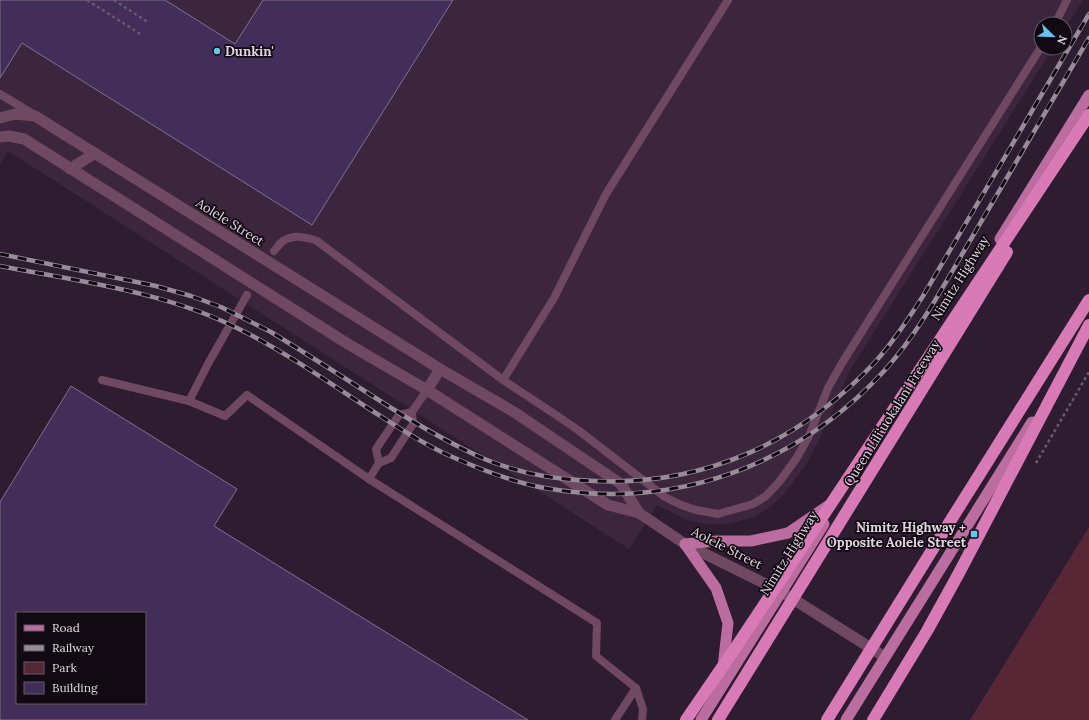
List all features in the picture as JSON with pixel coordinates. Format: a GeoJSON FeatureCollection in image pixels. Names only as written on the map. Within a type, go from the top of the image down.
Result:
{"type":"FeatureCollection","features":[{"type":"Feature","properties":{"kind":"highway"},"geometry":{"type":"LineString","coordinates":[[686,720],[1089,115]]}},
{"type":"Feature","properties":{"kind":"highway","name":"Queen Liliʻuokalani Freeway"},"geometry":{"type":"LineString","coordinates":[[718,720],[1089,120]]}},
{"type":"Feature","properties":{"kind":"highway"},"geometry":{"type":"LineString","coordinates":[[827,720],[939,538],[1089,300]]}},
{"type":"Feature","properties":{"kind":"highway"},"geometry":{"type":"LineString","coordinates":[[873,720],[956,580],[1089,325]]}},
{"type":"Feature","properties":{"kind":"main road","name":"Nimitz Highway"},"geometry":{"type":"LineString","coordinates":[[701,720],[841,498],[1089,95]]}},
{"type":"Feature","properties":{"kind":"main road"},"geometry":{"type":"LineString","coordinates":[[846,720],[1089,332]]}},
{"type":"Feature","properties":{"kind":"main road"},"geometry":{"type":"LineString","coordinates":[[722,686],[728,623],[716,588],[685,544],[717,541],[751,541],[788,533],[841,498]]}},
{"type":"Feature","properties":{"kind":"street","name":"Aolele Street"},"geometry":{"type":"LineString","coordinates":[[0,118],[15,114],[35,116],[440,369],[514,412],[621,484],[639,513]]}},
{"type":"Feature","properties":{"kind":"street","name":"Aolele Street"},"geometry":{"type":"LineString","coordinates":[[0,137],[9,136],[24,139],[348,344],[427,390],[608,505],[639,513],[685,544],[782,592],[885,657]]}},
{"type":"Feature","properties":{"kind":"street"},"geometry":{"type":"LineString","coordinates":[[70,169],[95,153]]}},
{"type":"Feature","properties":{"kind":"street"},"geometry":{"type":"LineString","coordinates":[[427,390],[440,369]]}},
{"type":"Feature","properties":{"kind":"lane"},"geometry":{"type":"LineString","coordinates":[[502,380],[554,298],[606,194],[728,0]]}},
{"type":"Feature","properties":{"kind":"lane"},"geometry":{"type":"LineString","coordinates":[[1059,16],[1067,0]]}},
{"type":"Feature","properties":{"kind":"lane"},"geometry":{"type":"LineString","coordinates":[[274,251],[283,241],[293,237],[306,237],[317,241],[502,380],[556,414],[578,430],[665,497],[696,510],[718,514],[753,504],[766,496],[779,482],[796,459],[809,436],[828,388],[842,362],[1035,56]]}},
{"type":"Feature","properties":{"kind":"lane"},"geometry":{"type":"LineString","coordinates":[[0,94],[35,116]]}},
{"type":"Feature","properties":{"kind":"lane"},"geometry":{"type":"LineString","coordinates":[[189,401],[247,295]]}},
{"type":"Feature","properties":{"kind":"lane"},"geometry":{"type":"LineString","coordinates":[[102,380],[189,401],[225,416],[247,395],[369,479],[596,623],[596,656],[636,688],[643,710],[642,720]]}},
{"type":"Feature","properties":{"kind":"lane"},"geometry":{"type":"LineString","coordinates":[[369,479],[379,463],[392,458],[412,424],[412,412],[427,390]]}},
{"type":"Feature","properties":{"kind":"lane"},"geometry":{"type":"LineString","coordinates":[[379,463],[376,449],[398,415],[412,412]]}},
{"type":"Feature","properties":{"kind":"lane"},"geometry":{"type":"LineString","coordinates":[[615,720],[636,688]]}},
{"type":"Feature","properties":{"kind":"path"},"geometry":{"type":"LineString","coordinates":[[87,0],[142,35]]}},
{"type":"Feature","properties":{"kind":"path"},"geometry":{"type":"LineString","coordinates":[[114,0],[149,23]]}},
{"type":"Feature","properties":{"kind":"shaded area"},"geometry":{"type":"Polygon","coordinates":[[[0,0],[1083,0],[1073,16],[1033,16],[1033,56],[1048,56],[849,372],[820,438],[807,463],[785,493],[770,507],[754,517],[725,524],[706,524],[687,520],[657,505],[629,549],[8,151],[0,164],[0,0]]]}},
{"type":"Feature","properties":{"kind":"green space"},"geometry":{"type":"Polygon","coordinates":[[[1089,527],[1089,720],[970,720],[1089,527]]]}},
{"type":"Feature","properties":{"kind":"building"},"geometry":{"type":"Polygon","coordinates":[[[0,0],[165,0],[235,44],[263,0],[453,0],[312,225],[22,43],[0,78],[0,0]]]}},
{"type":"Feature","properties":{"kind":"building"},"geometry":{"type":"Polygon","coordinates":[[[71,386],[237,489],[214,526],[528,720],[0,720],[0,502],[71,386]]]}},
{"type":"Feature","properties":{"kind":"railway"},"geometry":{"type":"LineString","coordinates":[[0,254],[156,286],[191,296],[221,307],[271,332],[429,431],[472,453],[500,465],[527,473],[554,478],[595,481],[636,481],[675,476],[713,466],[749,453],[784,435],[816,414],[847,389],[876,361],[907,321],[923,296],[1089,14]]}},
{"type":"Feature","properties":{"kind":"railway"},"geometry":{"type":"LineString","coordinates":[[0,266],[121,289],[181,305],[210,316],[254,337],[306,367],[399,428],[428,445],[471,465],[508,479],[545,488],[593,493],[640,493],[686,486],[730,474],[773,456],[813,432],[850,404],[885,370],[921,323],[1089,38]]}},
{"type":"Feature","properties":{"kind":"place","name":"Dunkin'"},"geometry":{"type":"Point","coordinates":[217,51]}},
{"type":"Feature","properties":{"kind":"place","name":"Nimitz Highway + Opposite Aolele Street"},"geometry":{"type":"Point","coordinates":[974,534]}}]}
